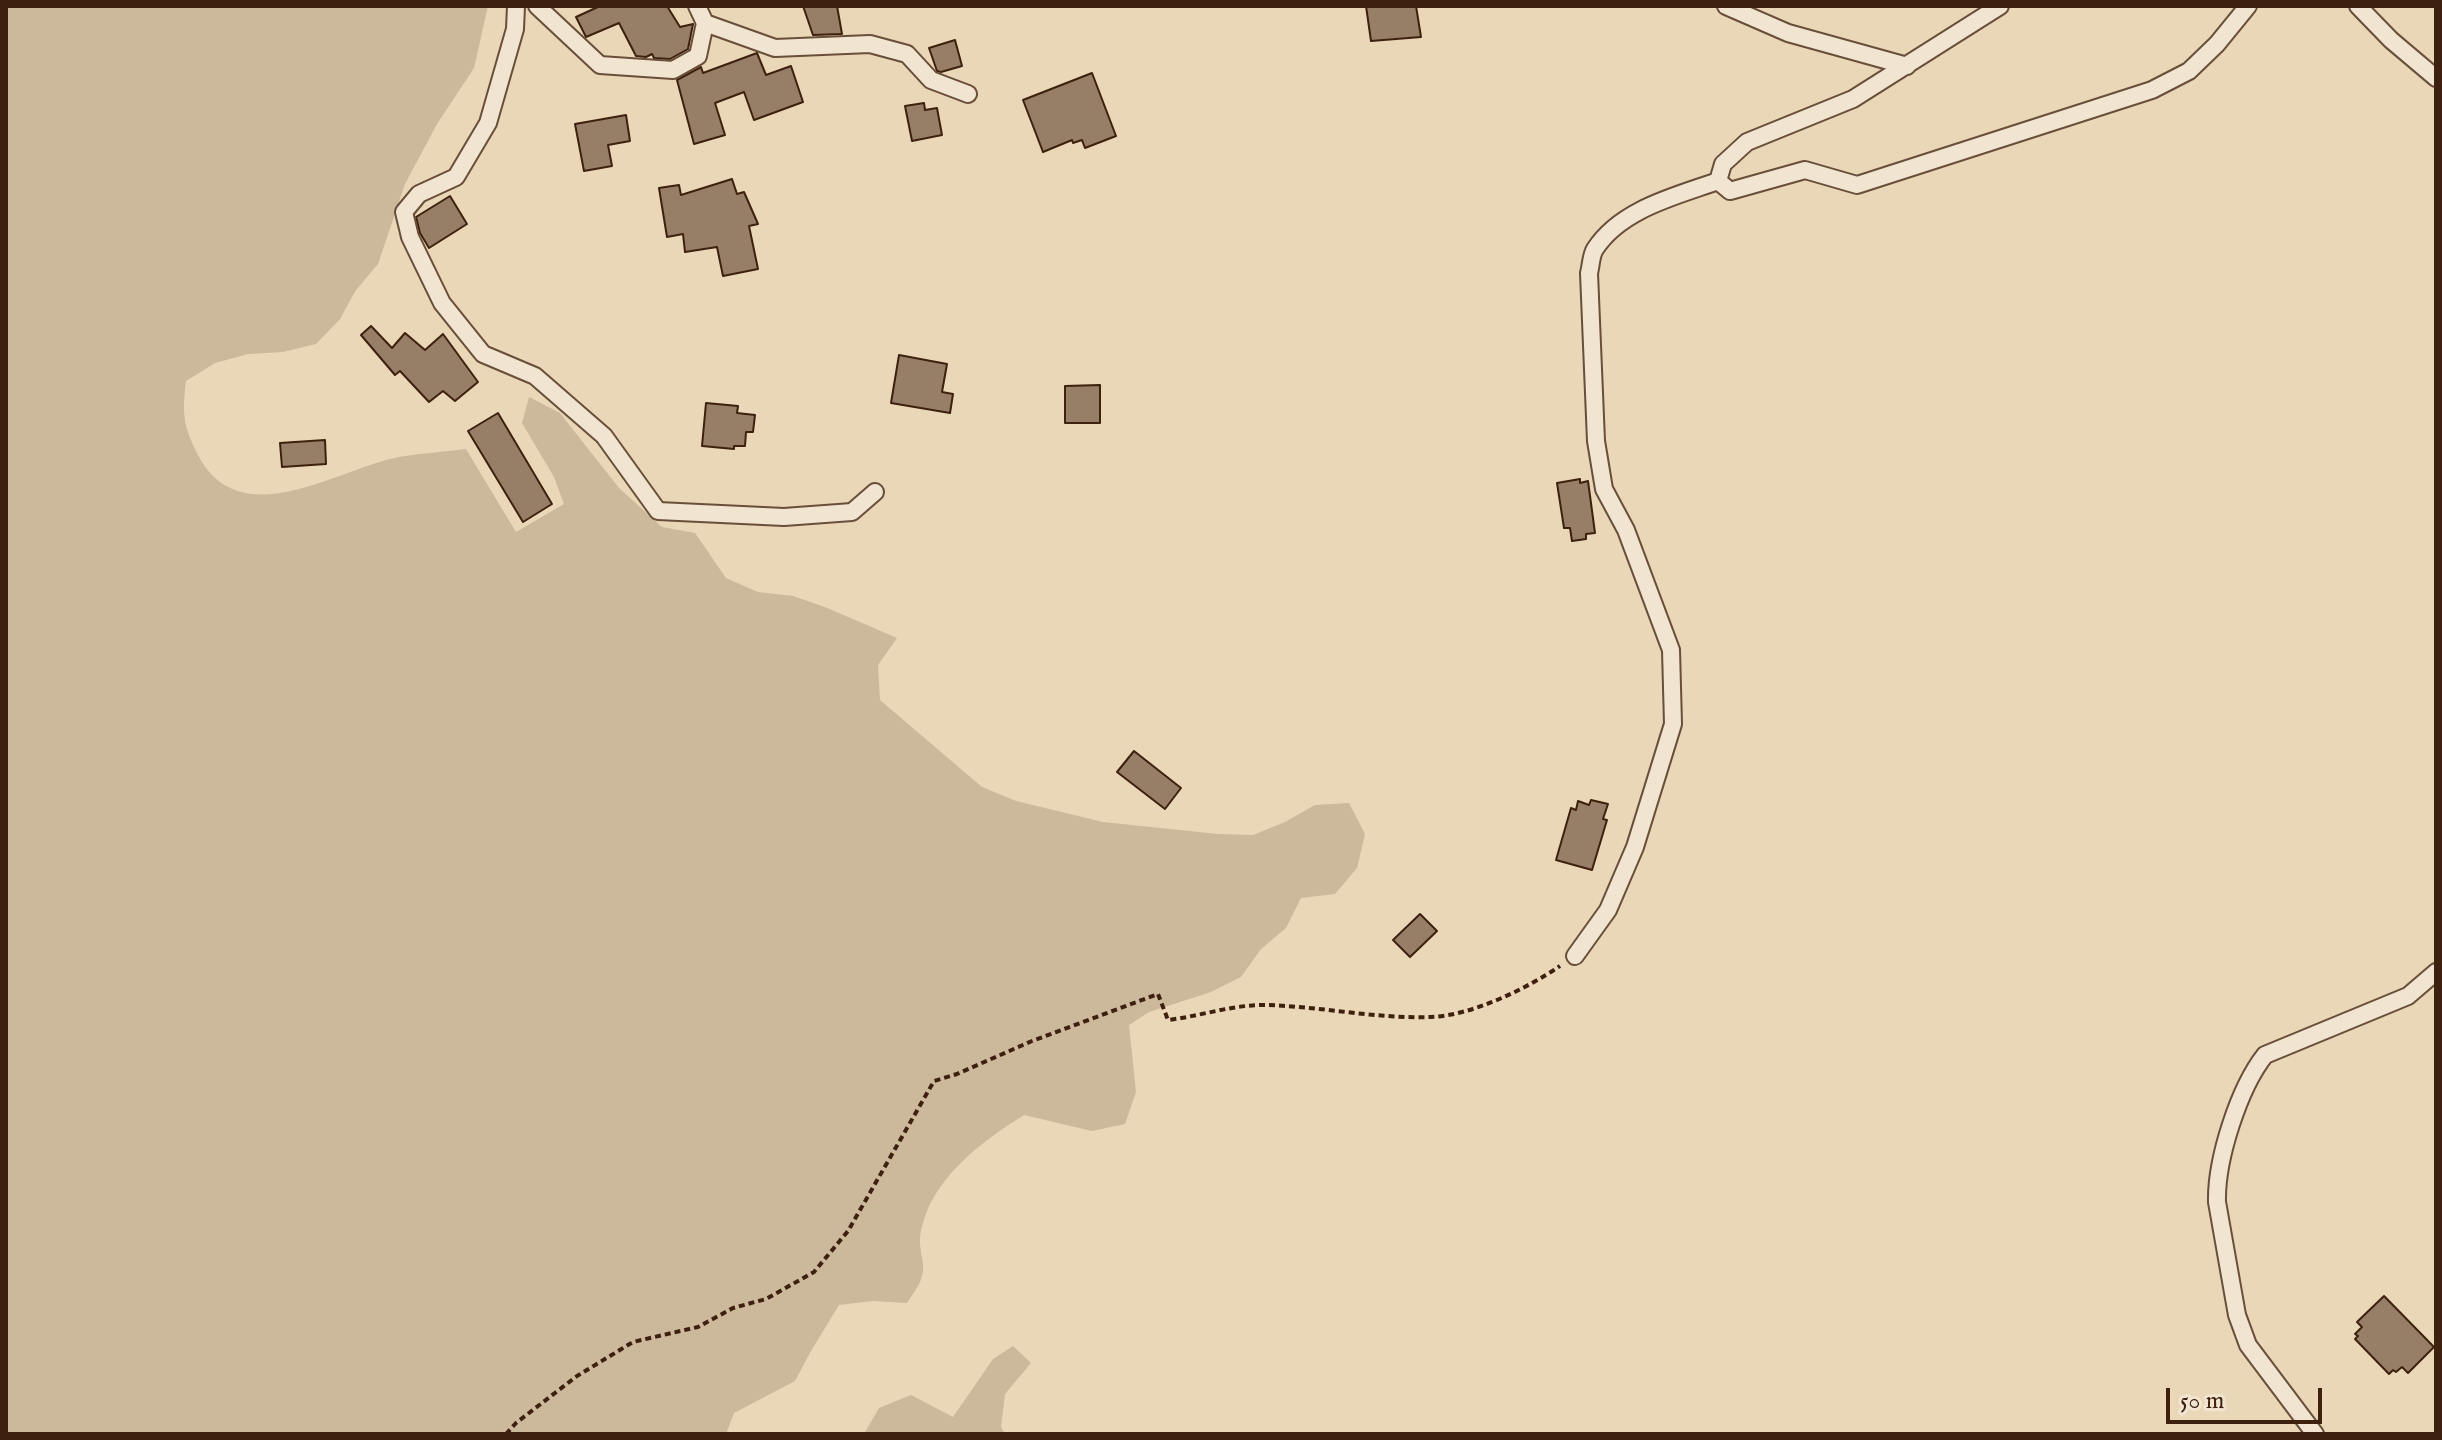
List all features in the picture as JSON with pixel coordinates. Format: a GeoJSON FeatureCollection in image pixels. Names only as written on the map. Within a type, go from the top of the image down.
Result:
{"type":"FeatureCollection","features":[{"type":"Feature","properties":{"kind":"street"},"geometry":{"type":"LineString","coordinates":[[516,6],[515,29],[488,123],[456,177],[419,194],[404,212],[410,237],[442,303],[483,354],[535,376],[604,436],[658,511],[784,517],[852,512],[875,492]]}},
{"type":"Feature","properties":{"kind":"street"},"geometry":{"type":"LineString","coordinates":[[537,6],[600,65],[673,70],[698,56],[705,23],[697,6]]}},
{"type":"Feature","properties":{"kind":"street"},"geometry":{"type":"LineString","coordinates":[[1726,6],[1788,33],[1907,66]]}},
{"type":"Feature","properties":{"kind":"street"},"geometry":{"type":"LineString","coordinates":[[1718,181],[1723,164],[1747,142],[1853,99],[2000,6]]}},
{"type":"Feature","properties":{"kind":"street"},"geometry":{"type":"LineString","coordinates":[[1718,181],[1730,191],[1805,170],[1857,185],[2152,90],[2189,71],[2217,44],[2248,6]]}},
{"type":"Feature","properties":{"kind":"street"},"geometry":{"type":"LineString","coordinates":[[2358,6],[2391,40],[2436,78]]}},
{"type":"Feature","properties":{"kind":"street"},"geometry":{"type":"LineString","coordinates":[[705,23],[775,48],[870,44],[907,54],[931,80],[968,94]]}},
{"type":"Feature","properties":{"kind":"street"},"geometry":{"type":"LineString","coordinates":[[1575,956],[1608,910],[1619,885],[1635,847],[1673,724],[1671,650],[1626,530],[1604,489],[1596,441],[1589,273],[1594,251],[1620,222],[1662,200],[1718,181]]}},
{"type":"Feature","properties":{"kind":"street"},"geometry":{"type":"LineString","coordinates":[[2315,1434],[2248,1345],[2237,1315],[2217,1202],[2217,1183],[2241,1095],[2265,1055],[2408,996],[2436,972]]}},
{"type":"Feature","properties":{"kind":"path"},"geometry":{"type":"LineString","coordinates":[[506,1434],[577,1376],[633,1342],[698,1327],[733,1308],[766,1299],[814,1272],[848,1231],[934,1081],[1158,994],[1168,1020],[1198,1016],[1231,1006],[1267,1005],[1432,1018],[1482,1006],[1533,984],[1575,956]]}},
{"type":"Feature","properties":{"kind":"shaded area"},"geometry":{"type":"Polygon","coordinates":[[[6,6],[488,6],[474,68],[437,124],[405,184],[378,264],[356,290],[340,319],[316,344],[283,352],[248,354],[215,363],[186,381],[184,411],[187,428],[199,457],[217,480],[240,492],[265,494],[292,491],[399,457],[466,449],[516,532],[564,504],[554,477],[522,423],[529,397],[560,413],[619,488],[662,527],[695,533],[726,578],[758,592],[793,596],[825,607],[897,638],[878,665],[880,700],[982,787],[1016,801],[1103,822],[1218,834],[1253,835],[1315,805],[1349,803],[1365,834],[1357,868],[1335,894],[1301,898],[1286,928],[1261,949],[1241,977],[1211,992],[1149,1012],[1129,1025],[1136,1092],[1125,1124],[1092,1131],[1024,1115],[957,1166],[932,1200],[924,1219],[920,1239],[922,1276],[907,1303],[873,1301],[839,1305],[795,1381],[734,1413],[726,1434],[6,1434],[6,6]]]}},
{"type":"Feature","properties":{"kind":"shaded area"},"geometry":{"type":"Polygon","coordinates":[[[1013,1346],[1031,1363],[1005,1394],[1001,1427],[1005,1434],[864,1434],[879,1408],[911,1395],[953,1417],[993,1359],[1013,1346]]]}},
{"type":"Feature","properties":{"kind":"building"},"geometry":{"type":"Polygon","coordinates":[[[600,6],[667,6],[680,27],[693,24],[688,49],[670,59],[654,58],[652,54],[636,56],[619,23],[586,37],[576,17],[600,6]]]}},
{"type":"Feature","properties":{"kind":"building"},"geometry":{"type":"Polygon","coordinates":[[[803,6],[837,6],[842,34],[813,35],[803,6]]]}},
{"type":"Feature","properties":{"kind":"building"},"geometry":{"type":"Polygon","coordinates":[[[1366,6],[1416,6],[1421,37],[1371,41],[1366,6]]]}},
{"type":"Feature","properties":{"kind":"building"},"geometry":{"type":"Polygon","coordinates":[[[955,40],[962,66],[937,71],[929,48],[955,40]]]}},
{"type":"Feature","properties":{"kind":"building"},"geometry":{"type":"Polygon","coordinates":[[[757,53],[766,75],[791,66],[803,102],[754,120],[744,92],[715,103],[725,135],[694,144],[677,80],[701,67],[703,73],[757,53]]]}},
{"type":"Feature","properties":{"kind":"building"},"geometry":{"type":"Polygon","coordinates":[[[1092,73],[1116,136],[1085,148],[1082,140],[1073,143],[1072,140],[1043,152],[1023,100],[1092,73]]]}},
{"type":"Feature","properties":{"kind":"building"},"geometry":{"type":"Polygon","coordinates":[[[924,103],[925,110],[937,108],[942,135],[912,141],[905,106],[924,103]]]}},
{"type":"Feature","properties":{"kind":"building"},"geometry":{"type":"Polygon","coordinates":[[[626,115],[630,141],[608,145],[612,166],[584,171],[575,124],[626,115]]]}},
{"type":"Feature","properties":{"kind":"building"},"geometry":{"type":"Polygon","coordinates":[[[732,179],[737,194],[744,192],[758,224],[749,226],[758,269],[723,276],[717,247],[685,252],[683,234],[667,237],[659,188],[679,185],[681,195],[732,179]]]}},
{"type":"Feature","properties":{"kind":"building"},"geometry":{"type":"Polygon","coordinates":[[[450,196],[467,224],[429,248],[420,233],[416,217],[450,196]]]}},
{"type":"Feature","properties":{"kind":"building"},"geometry":{"type":"Polygon","coordinates":[[[371,326],[392,348],[405,333],[425,350],[443,334],[478,382],[455,401],[443,391],[429,402],[400,371],[395,375],[361,335],[371,326]]]}},
{"type":"Feature","properties":{"kind":"building"},"geometry":{"type":"Polygon","coordinates":[[[899,355],[947,364],[942,392],[953,394],[950,413],[891,403],[899,355]]]}},
{"type":"Feature","properties":{"kind":"building"},"geometry":{"type":"Polygon","coordinates":[[[1100,385],[1100,423],[1065,423],[1065,386],[1100,385]]]}},
{"type":"Feature","properties":{"kind":"building"},"geometry":{"type":"Polygon","coordinates":[[[706,403],[738,406],[737,413],[755,415],[753,432],[746,432],[745,446],[734,446],[734,449],[702,446],[706,403]]]}},
{"type":"Feature","properties":{"kind":"building"},"geometry":{"type":"Polygon","coordinates":[[[498,413],[552,504],[523,522],[468,431],[498,413]]]}},
{"type":"Feature","properties":{"kind":"building"},"geometry":{"type":"Polygon","coordinates":[[[325,440],[326,464],[282,467],[280,443],[325,440]]]}},
{"type":"Feature","properties":{"kind":"building"},"geometry":{"type":"Polygon","coordinates":[[[1580,479],[1580,483],[1588,481],[1595,533],[1586,534],[1586,539],[1572,541],[1570,528],[1564,528],[1557,483],[1580,479]]]}},
{"type":"Feature","properties":{"kind":"building"},"geometry":{"type":"Polygon","coordinates":[[[1134,751],[1181,788],[1165,809],[1117,772],[1134,751]]]}},
{"type":"Feature","properties":{"kind":"building"},"geometry":{"type":"Polygon","coordinates":[[[1591,800],[1608,804],[1603,819],[1607,820],[1592,870],[1556,860],[1571,808],[1576,810],[1578,801],[1589,805],[1591,800]]]}},
{"type":"Feature","properties":{"kind":"building"},"geometry":{"type":"Polygon","coordinates":[[[1420,914],[1437,931],[1410,957],[1393,940],[1420,914]]]}},
{"type":"Feature","properties":{"kind":"building"},"geometry":{"type":"Polygon","coordinates":[[[2384,1296],[2434,1347],[2408,1373],[2402,1367],[2389,1374],[2355,1339],[2358,1336],[2355,1334],[2362,1327],[2357,1322],[2384,1296]]]}}]}
